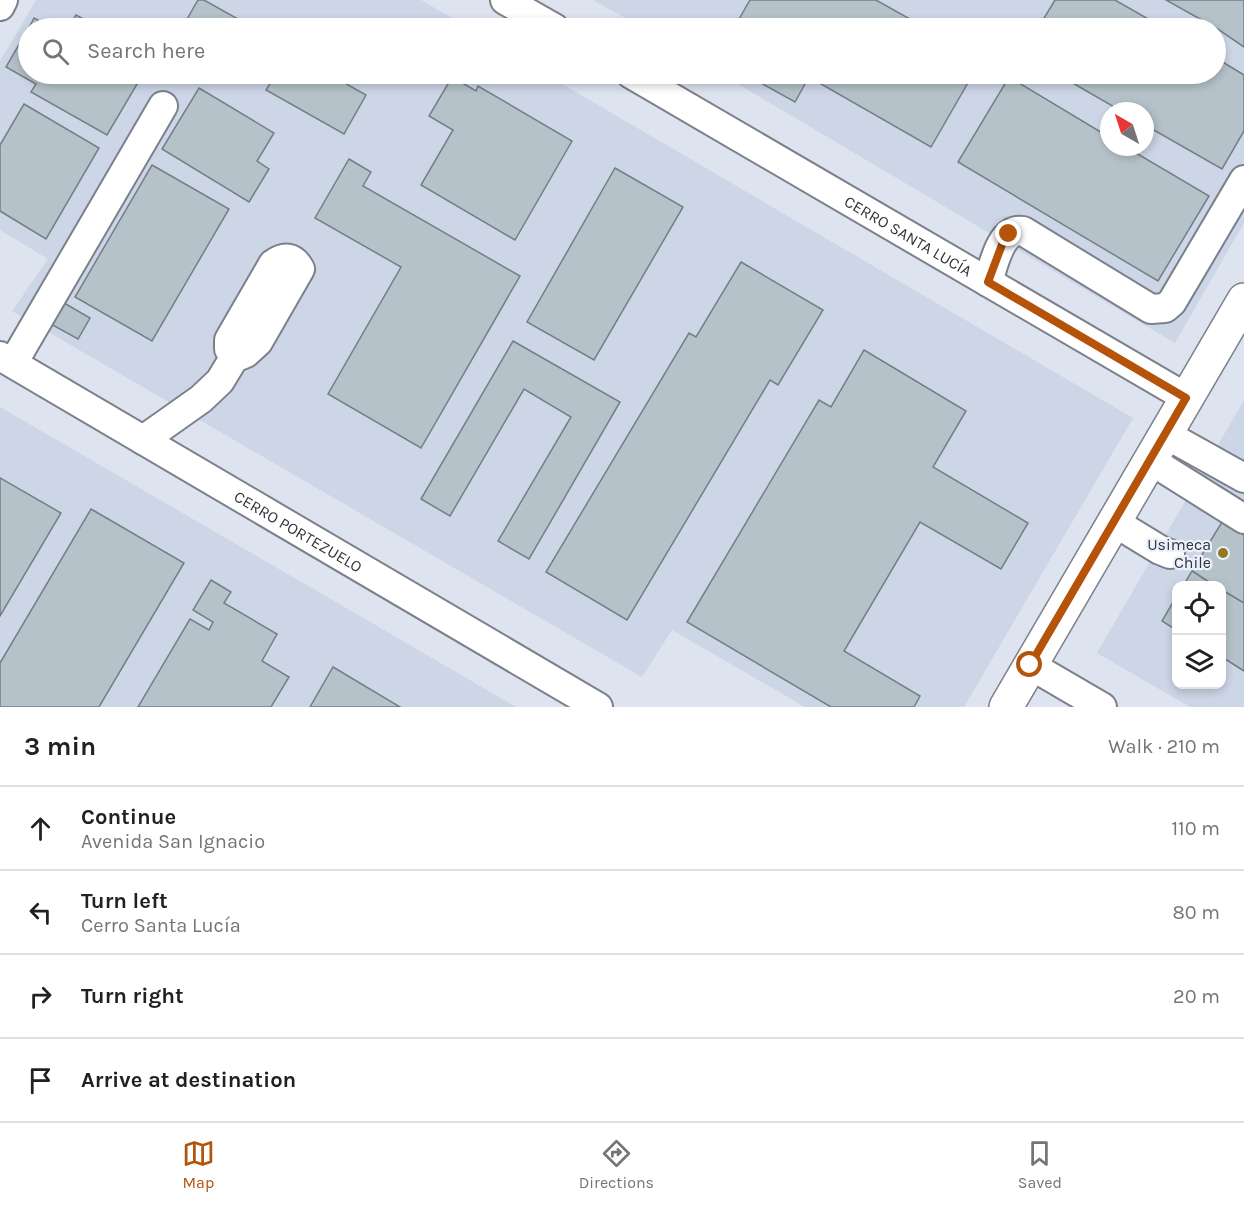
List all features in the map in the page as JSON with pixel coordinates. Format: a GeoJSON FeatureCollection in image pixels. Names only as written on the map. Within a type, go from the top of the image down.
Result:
{"type":"FeatureCollection","features":[{"type":"Feature","properties":{"kind":"main road"},"geometry":{"type":"LineString","coordinates":[[1006,707],[1244,300]]}},
{"type":"Feature","properties":{"kind":"street"},"geometry":{"type":"LineString","coordinates":[[0,6],[3,0]]}},
{"type":"Feature","properties":{"kind":"street"},"geometry":{"type":"LineString","coordinates":[[505,0],[536,18]]}},
{"type":"Feature","properties":{"kind":"street","name":"CERRO SANTA LUCÍA"},"geometry":{"type":"LineString","coordinates":[[648,84],[1186,398]]}},
{"type":"Feature","properties":{"kind":"street"},"geometry":{"type":"LineString","coordinates":[[6,359],[164,106]]}},
{"type":"Feature","properties":{"kind":"street"},"geometry":{"type":"LineString","coordinates":[[988,282],[1005,237],[1013,232],[1023,231],[1151,309],[1165,308],[1172,302],[1244,180]]}},
{"type":"Feature","properties":{"kind":"street"},"geometry":{"type":"LineString","coordinates":[[143,440],[201,399],[220,381],[225,345],[256,274],[280,259],[289,258],[296,262],[300,269],[258,342],[246,353],[225,345]]}},
{"type":"Feature","properties":{"kind":"street","name":"CERRO PORTEZUELO"},"geometry":{"type":"LineString","coordinates":[[6,359],[598,707]]}},
{"type":"Feature","properties":{"kind":"street"},"geometry":{"type":"LineString","coordinates":[[1158,447],[1244,478]]}},
{"type":"Feature","properties":{"kind":"street"},"geometry":{"type":"LineString","coordinates":[[1158,447],[1244,519]]}},
{"type":"Feature","properties":{"kind":"street"},"geometry":{"type":"LineString","coordinates":[[1114,522],[1170,554]]}},
{"type":"Feature","properties":{"kind":"street"},"geometry":{"type":"LineString","coordinates":[[1030,665],[1102,707]]}},
{"type":"Feature","properties":{"kind":"shaded area"},"geometry":{"type":"Polygon","coordinates":[[[36,0],[421,0],[452,18],[25,18],[36,0]]]}},
{"type":"Feature","properties":{"kind":"shaded area"},"geometry":{"type":"Polygon","coordinates":[[[593,0],[1244,0],[1244,223],[1175,343],[738,84],[1226,84],[1226,18],[625,18],[593,0]]]}},
{"type":"Feature","properties":{"kind":"shaded area"},"geometry":{"type":"Polygon","coordinates":[[[18,30],[18,84],[562,84],[1133,418],[964,707],[805,707],[672,630],[642,677],[12,311],[48,259],[0,230],[0,61],[18,30]]]}},
{"type":"Feature","properties":{"kind":"shaded area"},"geometry":{"type":"Polygon","coordinates":[[[1244,400],[1244,707],[1190,707],[1097,653],[1244,400]]]}},
{"type":"Feature","properties":{"kind":"shaded area"},"geometry":{"type":"Polygon","coordinates":[[[0,407],[372,623],[516,707],[0,707],[0,407]]]}},
{"type":"Feature","properties":{"kind":"building"},"geometry":{"type":"Polygon","coordinates":[[[198,0],[204,0],[236,18],[188,18],[198,0]]]}},
{"type":"Feature","properties":{"kind":"building"},"geometry":{"type":"Polygon","coordinates":[[[750,0],[876,0],[908,18],[740,18],[750,0]]]}},
{"type":"Feature","properties":{"kind":"building"},"geometry":{"type":"Polygon","coordinates":[[[1055,0],[1115,0],[1146,18],[1044,18],[1055,0]]]}},
{"type":"Feature","properties":{"kind":"building"},"geometry":{"type":"Polygon","coordinates":[[[1166,0],[1244,0],[1244,47],[1226,35],[1226,18],[1198,18],[1166,0]]]}},
{"type":"Feature","properties":{"kind":"building"},"geometry":{"type":"Polygon","coordinates":[[[18,46],[18,74],[6,67],[18,46]]]}},
{"type":"Feature","properties":{"kind":"building"},"geometry":{"type":"Polygon","coordinates":[[[1226,64],[1244,75],[1244,131],[1222,169],[1154,130],[1154,102],[1105,102],[1074,84],[1226,84],[1226,64]]]}},
{"type":"Feature","properties":{"kind":"building"},"geometry":{"type":"Polygon","coordinates":[[[36,84],[137,84],[107,135],[31,92],[36,84]]]}},
{"type":"Feature","properties":{"kind":"building"},"geometry":{"type":"Polygon","coordinates":[[[270,84],[347,84],[366,95],[344,134],[266,90],[270,84]]]}},
{"type":"Feature","properties":{"kind":"building"},"geometry":{"type":"Polygon","coordinates":[[[448,84],[464,84],[476,91],[478,86],[572,141],[515,240],[421,185],[453,130],[429,116],[448,84]]]}},
{"type":"Feature","properties":{"kind":"building"},"geometry":{"type":"Polygon","coordinates":[[[763,84],[805,84],[795,102],[763,84]]]}},
{"type":"Feature","properties":{"kind":"building"},"geometry":{"type":"Polygon","coordinates":[[[821,84],[967,84],[931,147],[821,84]]]}},
{"type":"Feature","properties":{"kind":"building"},"geometry":{"type":"Polygon","coordinates":[[[1005,84],[1021,84],[1100,132],[1100,156],[1141,156],[1209,196],[1158,281],[958,162],[1005,84]]]}},
{"type":"Feature","properties":{"kind":"building"},"geometry":{"type":"Polygon","coordinates":[[[199,88],[274,133],[257,161],[269,169],[249,202],[162,149],[199,88]]]}},
{"type":"Feature","properties":{"kind":"building"},"geometry":{"type":"Polygon","coordinates":[[[24,104],[99,148],[46,239],[0,211],[0,145],[24,104]]]}},
{"type":"Feature","properties":{"kind":"building"},"geometry":{"type":"Polygon","coordinates":[[[349,159],[371,172],[363,186],[520,276],[421,448],[328,394],[401,267],[315,218],[349,159]]]}},
{"type":"Feature","properties":{"kind":"building"},"geometry":{"type":"Polygon","coordinates":[[[152,165],[229,209],[152,341],[75,297],[152,165]]]}},
{"type":"Feature","properties":{"kind":"building"},"geometry":{"type":"Polygon","coordinates":[[[615,168],[683,207],[594,360],[527,322],[615,168]]]}},
{"type":"Feature","properties":{"kind":"building"},"geometry":{"type":"Polygon","coordinates":[[[741,262],[823,310],[778,385],[770,380],[627,620],[546,572],[689,333],[696,337],[741,262]]]}},
{"type":"Feature","properties":{"kind":"building"},"geometry":{"type":"Polygon","coordinates":[[[59,300],[90,318],[78,339],[47,322],[59,300]]]}},
{"type":"Feature","properties":{"kind":"building"},"geometry":{"type":"Polygon","coordinates":[[[513,341],[620,402],[529,559],[498,541],[571,417],[524,389],[450,516],[421,499],[513,341]]]}},
{"type":"Feature","properties":{"kind":"building"},"geometry":{"type":"Polygon","coordinates":[[[864,350],[966,411],[933,467],[1028,523],[1001,569],[920,522],[844,651],[920,696],[914,707],[831,707],[687,622],[819,400],[831,407],[864,350]]]}},
{"type":"Feature","properties":{"kind":"building"},"geometry":{"type":"Polygon","coordinates":[[[0,478],[61,513],[0,616],[0,478]]]}},
{"type":"Feature","properties":{"kind":"building"},"geometry":{"type":"Polygon","coordinates":[[[91,509],[184,563],[99,707],[0,707],[0,663],[91,509]]]}},
{"type":"Feature","properties":{"kind":"building","name":"Usimeca Chile"},"geometry":{"type":"Polygon","coordinates":[[[1222,522],[1244,535],[1244,603],[1226,592],[1226,581],[1207,581],[1192,571],[1222,522]]]}},
{"type":"Feature","properties":{"kind":"building"},"geometry":{"type":"Polygon","coordinates":[[[1192,571],[1207,581],[1186,581],[1192,571]]]}},
{"type":"Feature","properties":{"kind":"building"},"geometry":{"type":"Polygon","coordinates":[[[211,580],[231,592],[224,603],[277,634],[262,661],[289,677],[271,707],[138,707],[190,619],[209,630],[213,622],[193,610],[211,580]]]}},
{"type":"Feature","properties":{"kind":"building"},"geometry":{"type":"Polygon","coordinates":[[[1226,592],[1244,603],[1244,671],[1226,660],[1226,592]]]}},
{"type":"Feature","properties":{"kind":"building"},"geometry":{"type":"Polygon","coordinates":[[[1172,604],[1172,627],[1162,621],[1172,604]]]}},
{"type":"Feature","properties":{"kind":"building"},"geometry":{"type":"Polygon","coordinates":[[[333,667],[400,707],[310,707],[333,667]]]}},
{"type":"Feature","properties":{"kind":"place","name":"Usimeca Chile"},"geometry":{"type":"Point","coordinates":[1223,553]}},
{"type":"Feature","properties":{"kind":"route"},"geometry":{"type":"LineString","coordinates":[[1009,234],[1005,237],[988,282],[1186,398],[1030,665]]}}]}
